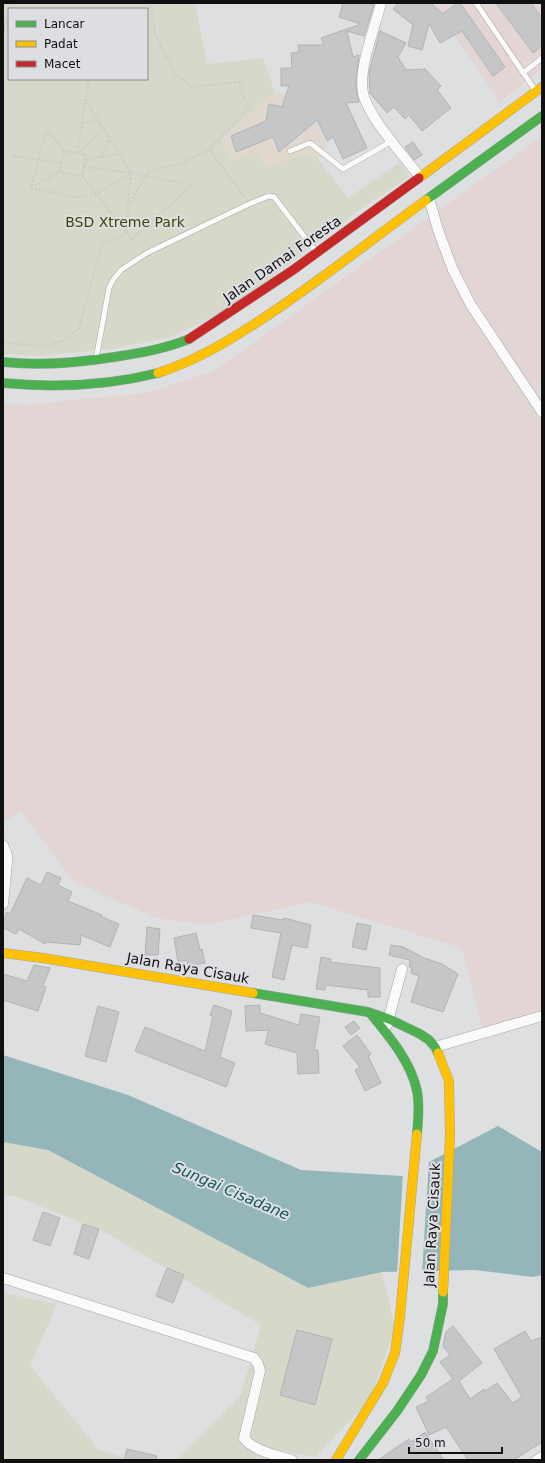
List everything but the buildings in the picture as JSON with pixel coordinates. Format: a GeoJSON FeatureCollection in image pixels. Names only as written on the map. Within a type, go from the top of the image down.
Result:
{"type":"FeatureCollection","features":[{"type":"Feature","properties":{"kind":"main road","name":"Jalan Damai Foresta"},"geometry":{"type":"LineString","coordinates":[[3,383],[65,387],[104,383],[154,373],[184,363],[225,344],[300,280],[317,253],[539,89]]}},
{"type":"Feature","properties":{"kind":"main road","name":"Jalan Damai Foresta"},"geometry":{"type":"LineString","coordinates":[[3,362],[40,365],[95,360],[160,349],[190,338],[300,280],[429,198],[542,116]]}},
{"type":"Feature","properties":{"kind":"main road","name":"Jalan Raya Cisauk"},"geometry":{"type":"LineString","coordinates":[[3,953],[43,958],[368,1012],[389,1019],[420,1034],[435,1047],[449,1081],[450,1136],[443,1304],[434,1351],[421,1375],[397,1412],[359,1460]]}},
{"type":"Feature","properties":{"kind":"main road","name":"Jalan Raya Cisauk"},"geometry":{"type":"LineString","coordinates":[[336,1460],[383,1383],[395,1353],[400,1316],[419,1108],[416,1091],[409,1068],[385,1031],[368,1012]]}},
{"type":"Feature","properties":{"kind":"street"},"geometry":{"type":"LineString","coordinates":[[381,3],[364,69],[363,92],[369,111],[420,177]]}},
{"type":"Feature","properties":{"kind":"street"},"geometry":{"type":"LineString","coordinates":[[429,198],[438,230],[453,270],[471,305],[542,412]]}},
{"type":"Feature","properties":{"kind":"street"},"geometry":{"type":"LineString","coordinates":[[3,845],[7,855],[7,862],[3,904]]}},
{"type":"Feature","properties":{"kind":"street"},"geometry":{"type":"LineString","coordinates":[[385,1031],[402,970]]}},
{"type":"Feature","properties":{"kind":"street"},"geometry":{"type":"LineString","coordinates":[[435,1047],[542,1016]]}},
{"type":"Feature","properties":{"kind":"street"},"geometry":{"type":"LineString","coordinates":[[3,1278],[254,1358],[260,1371],[244,1438],[250,1444],[292,1460]]}},
{"type":"Feature","properties":{"kind":"street"},"geometry":{"type":"LineString","coordinates":[[537,1460],[542,1457]]}},
{"type":"Feature","properties":{"kind":"lane"},"geometry":{"type":"LineString","coordinates":[[476,3],[523,73],[539,89]]}},
{"type":"Feature","properties":{"kind":"lane"},"geometry":{"type":"LineString","coordinates":[[523,73],[542,58]]}},
{"type":"Feature","properties":{"kind":"lane"},"geometry":{"type":"LineString","coordinates":[[290,151],[310,143],[343,169],[392,141]]}},
{"type":"Feature","properties":{"kind":"lane"},"geometry":{"type":"LineString","coordinates":[[95,360],[109,288],[112,280],[121,270],[147,253],[249,204],[269,196],[274,197],[317,253]]}},
{"type":"Feature","properties":{"kind":"path"},"geometry":{"type":"LineString","coordinates":[[128,204],[150,171],[185,162],[209,150],[248,109],[239,82],[192,88],[175,74],[155,34],[151,3]]}},
{"type":"Feature","properties":{"kind":"path"},"geometry":{"type":"LineString","coordinates":[[3,31],[8,20]]}},
{"type":"Feature","properties":{"kind":"path"},"geometry":{"type":"LineString","coordinates":[[77,154],[89,80]]}},
{"type":"Feature","properties":{"kind":"path"},"geometry":{"type":"LineString","coordinates":[[86,99],[131,173],[127,234]]}},
{"type":"Feature","properties":{"kind":"path"},"geometry":{"type":"LineString","coordinates":[[82,123],[99,121]]}},
{"type":"Feature","properties":{"kind":"path"},"geometry":{"type":"LineString","coordinates":[[77,154],[104,128]]}},
{"type":"Feature","properties":{"kind":"path"},"geometry":{"type":"LineString","coordinates":[[31,188],[45,134],[49,132],[64,151],[86,155],[82,176]]}},
{"type":"Feature","properties":{"kind":"path"},"geometry":{"type":"LineString","coordinates":[[102,157],[109,137]]}},
{"type":"Feature","properties":{"kind":"path"},"geometry":{"type":"LineString","coordinates":[[209,150],[249,204]]}},
{"type":"Feature","properties":{"kind":"path"},"geometry":{"type":"LineString","coordinates":[[60,172],[64,151]]}},
{"type":"Feature","properties":{"kind":"path"},"geometry":{"type":"LineString","coordinates":[[85,160],[119,154]]}},
{"type":"Feature","properties":{"kind":"path"},"geometry":{"type":"LineString","coordinates":[[13,156],[62,163]]}},
{"type":"Feature","properties":{"kind":"path"},"geometry":{"type":"LineString","coordinates":[[31,188],[60,172],[82,176],[132,239],[192,185],[131,173],[84,166]]}},
{"type":"Feature","properties":{"kind":"path"},"geometry":{"type":"LineString","coordinates":[[31,188],[76,197],[96,194],[131,173]]}},
{"type":"Feature","properties":{"kind":"path"},"geometry":{"type":"LineString","coordinates":[[3,343],[47,346],[65,340],[79,328],[102,244],[127,234]]}},
{"type":"Feature","properties":{"kind":"shaded area"},"geometry":{"type":"Polygon","coordinates":[[[443,3],[542,3],[542,69],[500,102],[436,8],[443,3]]]}},
{"type":"Feature","properties":{"kind":"shaded area"},"geometry":{"type":"Polygon","coordinates":[[[309,90],[311,110],[327,146],[318,159],[307,153],[266,167],[231,161],[221,141],[242,120],[275,93],[309,90]]]}},
{"type":"Feature","properties":{"kind":"shaded area"},"geometry":{"type":"Polygon","coordinates":[[[542,136],[542,388],[537,392],[542,399],[542,1012],[482,1028],[462,948],[310,902],[208,925],[156,918],[73,881],[21,811],[3,822],[3,403],[25,405],[144,393],[213,372],[542,136]]]}},
{"type":"Feature","properties":{"kind":"green space","name":"BSD Xtreme Park"},"geometry":{"type":"Polygon","coordinates":[[[3,3],[195,3],[207,64],[263,58],[275,93],[242,120],[221,140],[231,161],[257,152],[266,167],[307,153],[318,159],[348,198],[401,162],[409,177],[358,211],[234,306],[172,337],[111,349],[39,356],[3,354],[3,3]]]}},
{"type":"Feature","properties":{"kind":"green space"},"geometry":{"type":"Polygon","coordinates":[[[3,1142],[48,1150],[308,1288],[382,1272],[395,1327],[370,1400],[315,1457],[267,1448],[266,1460],[175,1460],[240,1396],[261,1325],[105,1232],[20,1198],[3,1194],[3,1142]]]}},
{"type":"Feature","properties":{"kind":"green space"},"geometry":{"type":"Polygon","coordinates":[[[3,1293],[57,1304],[30,1366],[99,1450],[133,1460],[3,1460],[3,1293]]]}},
{"type":"Feature","properties":{"kind":"water","name":"Sungai Cisadane"},"geometry":{"type":"Polygon","coordinates":[[[3,1055],[128,1095],[301,1170],[402,1176],[498,1126],[542,1152],[542,1275],[532,1277],[475,1270],[382,1272],[308,1288],[48,1150],[3,1142],[3,1055]]]}},
{"type":"Feature","properties":{"kind":"pier"},"geometry":{"type":"Polygon","coordinates":[[[429,1160],[422,1273],[397,1274],[403,1173],[429,1160]]]}},
{"type":"Feature","properties":{"kind":"traffic: fast"},"geometry":{"type":"LineString","coordinates":[[426,200],[542,116]]}},
{"type":"Feature","properties":{"kind":"traffic: fast"},"geometry":{"type":"LineString","coordinates":[[3,362],[45,364],[86,361],[152,350],[189,339]]}},
{"type":"Feature","properties":{"kind":"traffic: fast"},"geometry":{"type":"LineString","coordinates":[[3,383],[22,385],[80,385],[119,381],[158,373]]}},
{"type":"Feature","properties":{"kind":"traffic: fast"},"geometry":{"type":"LineString","coordinates":[[253,993],[368,1012],[389,1019],[420,1034],[429,1040],[438,1053]]}},
{"type":"Feature","properties":{"kind":"traffic: fast"},"geometry":{"type":"LineString","coordinates":[[370,1013],[385,1031],[405,1060],[414,1080],[418,1102],[417,1134]]}},
{"type":"Feature","properties":{"kind":"traffic: fast"},"geometry":{"type":"LineString","coordinates":[[359,1460],[397,1411],[421,1375],[433,1351],[443,1304],[443,1292]]}},
{"type":"Feature","properties":{"kind":"traffic: slow"},"geometry":{"type":"LineString","coordinates":[[419,178],[542,87]]}},
{"type":"Feature","properties":{"kind":"traffic: slow"},"geometry":{"type":"LineString","coordinates":[[158,373],[191,360],[223,344],[253,325],[319,279],[426,200]]}},
{"type":"Feature","properties":{"kind":"traffic: slow"},"geometry":{"type":"LineString","coordinates":[[3,953],[43,958],[253,993]]}},
{"type":"Feature","properties":{"kind":"traffic: slow"},"geometry":{"type":"LineString","coordinates":[[438,1053],[449,1081],[450,1136],[443,1292]]}},
{"type":"Feature","properties":{"kind":"traffic: slow"},"geometry":{"type":"LineString","coordinates":[[336,1460],[383,1383],[395,1353],[400,1316],[417,1134]]}},
{"type":"Feature","properties":{"kind":"traffic: jam"},"geometry":{"type":"LineString","coordinates":[[189,339],[293,270],[419,178]]}}]}
